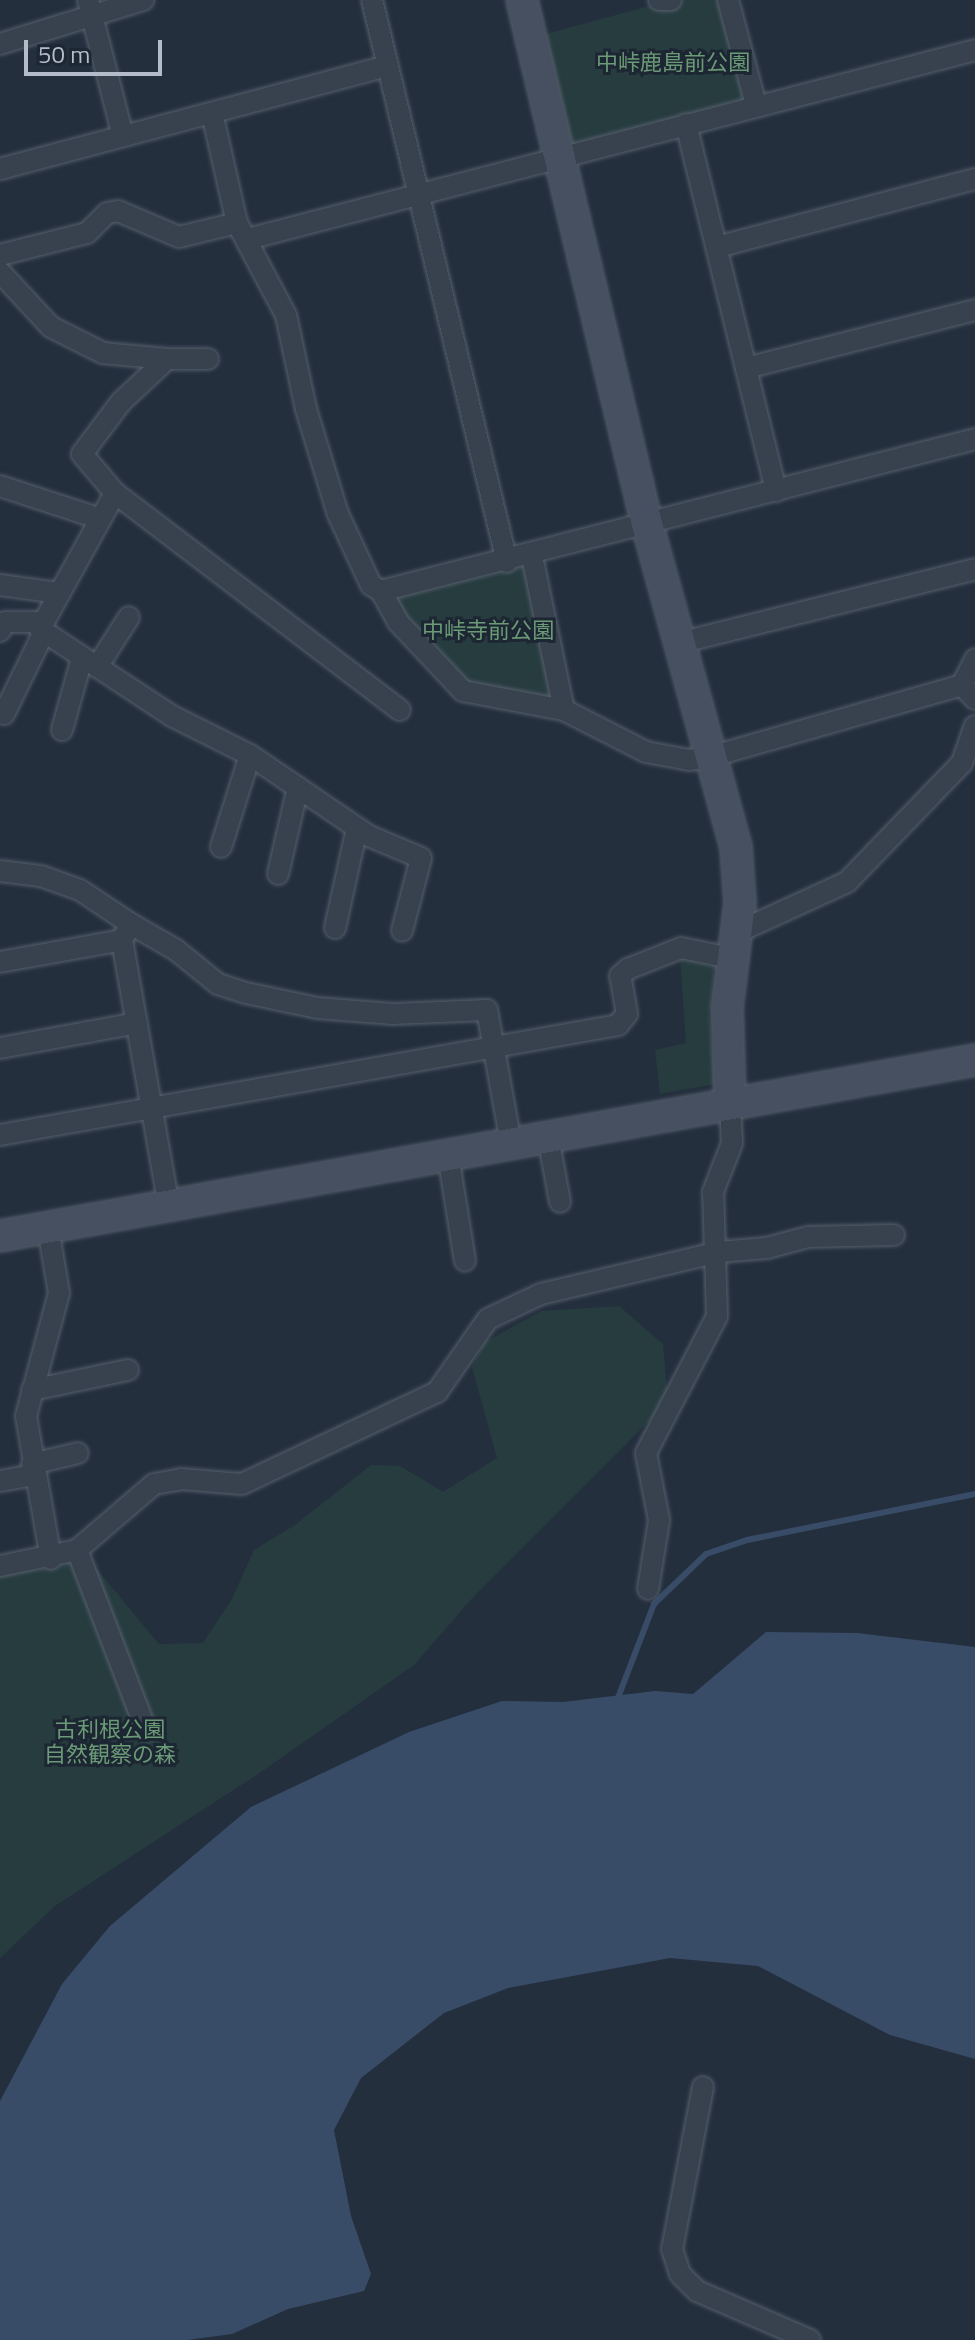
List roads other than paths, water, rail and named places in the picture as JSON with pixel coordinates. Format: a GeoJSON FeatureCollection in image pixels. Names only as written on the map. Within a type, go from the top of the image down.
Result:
{"type":"FeatureCollection","features":[{"type":"Feature","properties":{"kind":"street"},"geometry":{"type":"LineString","coordinates":[[0,44],[90,7],[143,0]]}},
{"type":"Feature","properties":{"kind":"street"},"geometry":{"type":"LineString","coordinates":[[372,0],[507,562]]}},
{"type":"Feature","properties":{"kind":"street"},"geometry":{"type":"LineString","coordinates":[[522,0],[647,524],[736,848],[730,1104],[732,1143],[713,1192],[718,1252],[717,1316],[646,1453],[659,1520],[648,1589]]}},
{"type":"Feature","properties":{"kind":"street"},"geometry":{"type":"LineString","coordinates":[[659,0],[671,0]]}},
{"type":"Feature","properties":{"kind":"street"},"geometry":{"type":"LineString","coordinates":[[728,0],[756,105]]}},
{"type":"Feature","properties":{"kind":"street"},"geometry":{"type":"LineString","coordinates":[[90,7],[123,136]]}},
{"type":"Feature","properties":{"kind":"street"},"geometry":{"type":"LineString","coordinates":[[0,255],[87,233],[107,213],[118,211],[179,237],[242,231],[420,194],[975,50]]}},
{"type":"Feature","properties":{"kind":"street"},"geometry":{"type":"LineString","coordinates":[[0,169],[388,66]]}},
{"type":"Feature","properties":{"kind":"street"},"geometry":{"type":"LineString","coordinates":[[212,113],[242,231],[286,315],[306,409],[338,514],[371,585],[381,591],[398,622],[463,691],[564,710],[646,752],[689,760],[969,692],[975,659]]}},
{"type":"Feature","properties":{"kind":"street"},"geometry":{"type":"LineString","coordinates":[[686,124],[776,491]]}},
{"type":"Feature","properties":{"kind":"street"},"geometry":{"type":"LineString","coordinates":[[717,247],[975,179]]}},
{"type":"Feature","properties":{"kind":"street"},"geometry":{"type":"LineString","coordinates":[[0,272],[51,327],[103,353],[208,359]]}},
{"type":"Feature","properties":{"kind":"street"},"geometry":{"type":"LineString","coordinates":[[746,368],[975,310]]}},
{"type":"Feature","properties":{"kind":"street"},"geometry":{"type":"LineString","coordinates":[[167,359],[121,402],[82,454],[115,493],[400,710]]}},
{"type":"Feature","properties":{"kind":"street"},"geometry":{"type":"LineString","coordinates":[[381,591],[532,556],[975,439]]}},
{"type":"Feature","properties":{"kind":"street"},"geometry":{"type":"LineString","coordinates":[[0,486],[101,519]]}},
{"type":"Feature","properties":{"kind":"street"},"geometry":{"type":"LineString","coordinates":[[4,714],[59,593],[115,493]]}},
{"type":"Feature","properties":{"kind":"street"},"geometry":{"type":"LineString","coordinates":[[532,556],[564,710]]}},
{"type":"Feature","properties":{"kind":"street"},"geometry":{"type":"LineString","coordinates":[[679,643],[975,569]]}},
{"type":"Feature","properties":{"kind":"street"},"geometry":{"type":"LineString","coordinates":[[0,585],[59,593]]}},
{"type":"Feature","properties":{"kind":"street"},"geometry":{"type":"LineString","coordinates":[[62,730],[90,662],[129,617]]}},
{"type":"Feature","properties":{"kind":"street"},"geometry":{"type":"LineString","coordinates":[[0,631],[5,622],[44,627],[90,662],[172,716],[250,755],[357,828],[421,858],[402,931]]}},
{"type":"Feature","properties":{"kind":"street"},"geometry":{"type":"LineString","coordinates":[[0,1135],[618,1025],[627,1014],[620,976],[681,948],[734,945],[847,882],[962,763],[975,726]]}},
{"type":"Feature","properties":{"kind":"street"},"geometry":{"type":"LineString","coordinates":[[221,847],[250,755]]}},
{"type":"Feature","properties":{"kind":"street"},"geometry":{"type":"LineString","coordinates":[[278,874],[298,787]]}},
{"type":"Feature","properties":{"kind":"street"},"geometry":{"type":"LineString","coordinates":[[335,928],[357,828]]}},
{"type":"Feature","properties":{"kind":"street"},"geometry":{"type":"LineString","coordinates":[[0,871],[41,876],[80,890],[127,932],[176,950],[218,984],[246,993],[317,1008],[393,1014],[487,1010],[511,1144]]}},
{"type":"Feature","properties":{"kind":"street"},"geometry":{"type":"LineString","coordinates":[[0,962],[127,932]]}},
{"type":"Feature","properties":{"kind":"street"},"geometry":{"type":"LineString","coordinates":[[127,932],[137,1023],[169,1206]]}},
{"type":"Feature","properties":{"kind":"street"},"geometry":{"type":"LineString","coordinates":[[0,1048],[137,1023]]}},
{"type":"Feature","properties":{"kind":"street"},"geometry":{"type":"LineString","coordinates":[[0,1236],[975,1060]]}},
{"type":"Feature","properties":{"kind":"street"},"geometry":{"type":"LineString","coordinates":[[548,1137],[560,1202]]}},
{"type":"Feature","properties":{"kind":"street"},"geometry":{"type":"LineString","coordinates":[[448,1155],[465,1261]]}},
{"type":"Feature","properties":{"kind":"street"},"geometry":{"type":"LineString","coordinates":[[48,1228],[59,1293],[26,1416],[32,1470],[51,1559]]}},
{"type":"Feature","properties":{"kind":"street"},"geometry":{"type":"LineString","coordinates":[[0,1566],[51,1559],[77,1550],[154,1484],[181,1479],[242,1484],[437,1392],[488,1319],[571,1286],[718,1252],[808,1237],[894,1235]]}},
{"type":"Feature","properties":{"kind":"street"},"geometry":{"type":"LineString","coordinates":[[32,1390],[128,1370]]}},
{"type":"Feature","properties":{"kind":"street"},"geometry":{"type":"LineString","coordinates":[[0,1481],[78,1453]]}},
{"type":"Feature","properties":{"kind":"street"},"geometry":{"type":"LineString","coordinates":[[77,1550],[146,1730]]}},
{"type":"Feature","properties":{"kind":"street"},"geometry":{"type":"LineString","coordinates":[[703,2087],[672,2249],[680,2274],[697,2291],[810,2340]]}},
{"type":"Feature","properties":{"kind":"water"},"geometry":{"type":"Polygon","coordinates":[[[766,1632],[857,1633],[975,1647],[975,2059],[890,2035],[758,1966],[670,1958],[508,1988],[444,2013],[361,2078],[334,2130],[351,2216],[371,2274],[364,2291],[288,2309],[232,2334],[187,2340],[0,2340],[0,2101],[62,1984],[110,1926],[251,1807],[409,1732],[502,1701],[563,1702],[655,1691],[693,1694],[766,1632]]]}},
{"type":"Feature","properties":{"kind":"waterway"},"geometry":{"type":"LineString","coordinates":[[616,1703],[654,1604],[706,1554],[747,1540],[975,1494]]}},
{"type":"Feature","properties":{"kind":"park label","name":"中峠鹿島前公園"},"geometry":{"type":"Point","coordinates":[673,63]}},
{"type":"Feature","properties":{"kind":"park label","name":"中峠寺前公園"},"geometry":{"type":"Point","coordinates":[488,631]}},
{"type":"Feature","properties":{"kind":"park label","name":"古利根公園 自然観察の森"},"geometry":{"type":"Point","coordinates":[110,1742]}}]}
